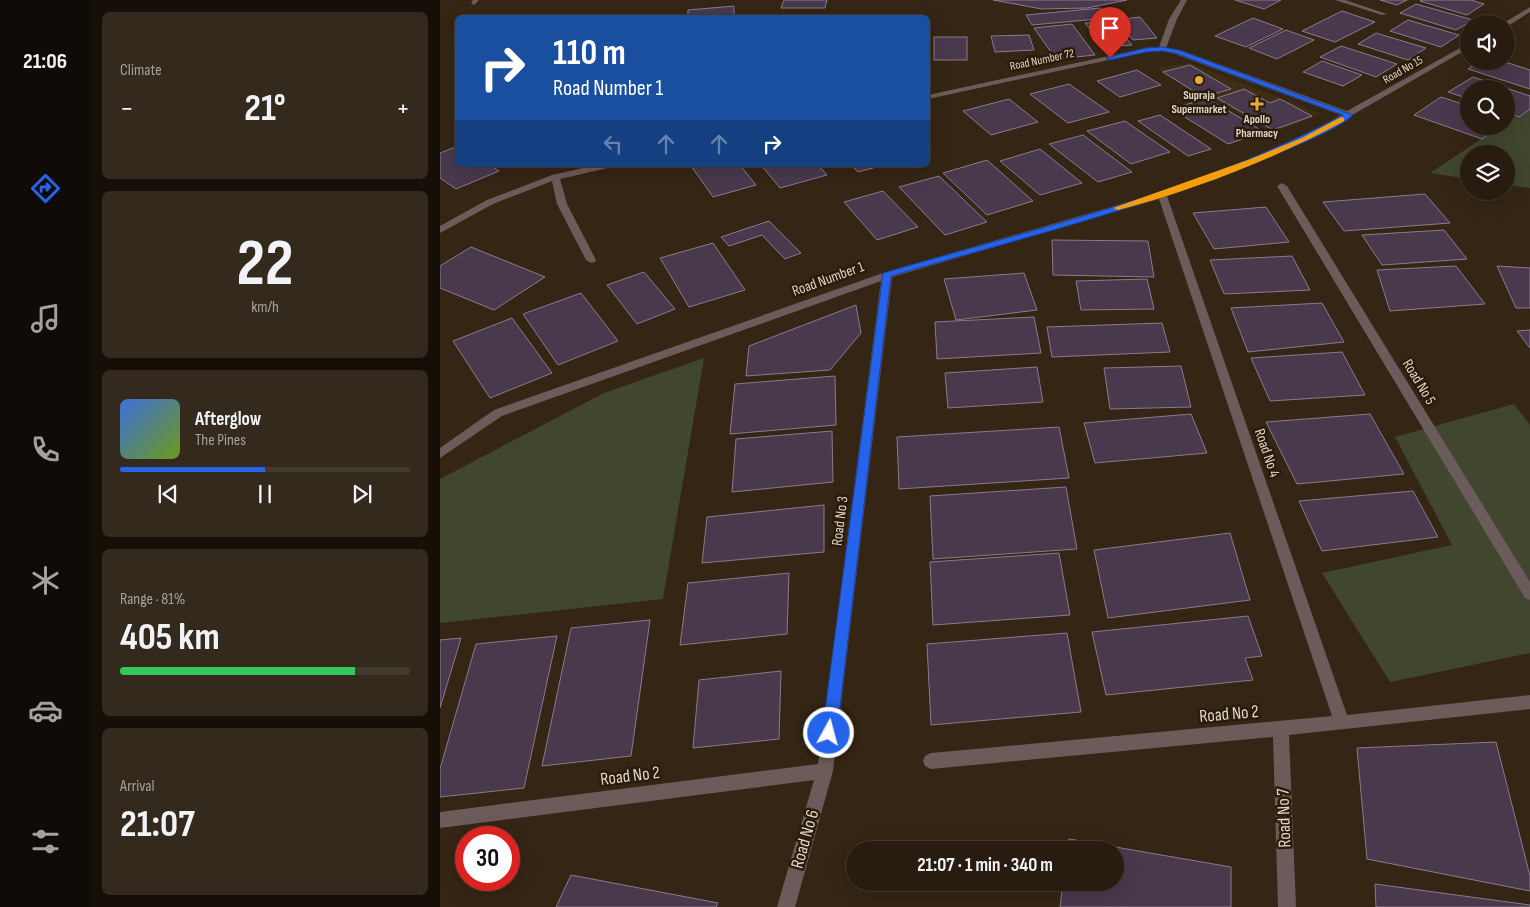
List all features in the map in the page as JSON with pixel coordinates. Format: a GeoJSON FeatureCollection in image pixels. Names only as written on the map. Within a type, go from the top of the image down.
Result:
{"type":"FeatureCollection","features":[{"type":"Feature","properties":{"kind":"street"},"geometry":{"type":"LineString","coordinates":[[1184,0],[1173,19],[1162,49],[1177,52],[1349,115]]}},
{"type":"Feature","properties":{"kind":"street"},"geometry":{"type":"LineString","coordinates":[[1338,0],[1384,14]]}},
{"type":"Feature","properties":{"kind":"street"},"geometry":{"type":"LineString","coordinates":[[1515,18],[1530,9]]}},
{"type":"Feature","properties":{"kind":"street","name":"Road Number 72"},"geometry":{"type":"LineString","coordinates":[[930,97],[1146,50],[1162,49]]}},
{"type":"Feature","properties":{"kind":"street","name":"Road No 15"},"geometry":{"type":"LineString","coordinates":[[1349,115],[1460,50]]}},
{"type":"Feature","properties":{"kind":"street","name":"Road Number 1"},"geometry":{"type":"LineString","coordinates":[[440,454],[498,413],[887,275],[1162,195],[1251,162],[1304,139],[1349,115]]}},
{"type":"Feature","properties":{"kind":"street"},"geometry":{"type":"LineString","coordinates":[[440,230],[490,202],[555,176],[599,167]]}},
{"type":"Feature","properties":{"kind":"street"},"geometry":{"type":"LineString","coordinates":[[555,176],[562,204],[591,260]]}},
{"type":"Feature","properties":{"kind":"street","name":"Road No 5"},"geometry":{"type":"LineString","coordinates":[[1282,186],[1530,594]]}},
{"type":"Feature","properties":{"kind":"street","name":"Road No 4"},"geometry":{"type":"LineString","coordinates":[[1162,195],[1342,722]]}},
{"type":"Feature","properties":{"kind":"street","name":"Road No 3"},"geometry":{"type":"LineString","coordinates":[[825,771],[887,275]]}},
{"type":"Feature","properties":{"kind":"street","name":"Road No 2"},"geometry":{"type":"LineString","coordinates":[[930,761],[1281,729],[1530,702]]}},
{"type":"Feature","properties":{"kind":"street","name":"Road No 7"},"geometry":{"type":"LineString","coordinates":[[1281,729],[1287,907]]}},
{"type":"Feature","properties":{"kind":"street","name":"Road No 2"},"geometry":{"type":"LineString","coordinates":[[440,820],[825,771]]}},
{"type":"Feature","properties":{"kind":"street","name":"Road No 6"},"geometry":{"type":"LineString","coordinates":[[786,907],[825,771]]}},
{"type":"Feature","properties":{"kind":"shaded area"},"geometry":{"type":"Polygon","coordinates":[[[1189,63],[1322,114],[1273,133],[1209,97],[1201,98],[1156,68],[1189,63]]]}},
{"type":"Feature","properties":{"kind":"green space"},"geometry":{"type":"Polygon","coordinates":[[[1530,107],[1530,188],[1515,186],[1515,145],[1472,145],[1487,135],[1515,135],[1515,117],[1530,107]]]}},
{"type":"Feature","properties":{"kind":"green space"},"geometry":{"type":"Polygon","coordinates":[[[1460,153],[1460,178],[1430,173],[1460,153]]]}},
{"type":"Feature","properties":{"kind":"green space"},"geometry":{"type":"Polygon","coordinates":[[[704,358],[663,599],[440,623],[440,479],[604,393],[704,358]]]}},
{"type":"Feature","properties":{"kind":"green space"},"geometry":{"type":"Polygon","coordinates":[[[1514,404],[1530,425],[1530,653],[1390,682],[1322,573],[1452,545],[1395,437],[1514,404]]]}},
{"type":"Feature","properties":{"kind":"building"},"geometry":{"type":"Polygon","coordinates":[[[784,0],[827,0],[825,8],[781,8],[784,0]]]}},
{"type":"Feature","properties":{"kind":"building"},"geometry":{"type":"Polygon","coordinates":[[[993,0],[1127,0],[1087,8],[1042,9],[993,0]]]}},
{"type":"Feature","properties":{"kind":"building"},"geometry":{"type":"Polygon","coordinates":[[[1235,0],[1281,0],[1264,9],[1235,0]]]}},
{"type":"Feature","properties":{"kind":"building"},"geometry":{"type":"Polygon","coordinates":[[[1380,0],[1407,0],[1397,5],[1380,0]]]}},
{"type":"Feature","properties":{"kind":"building"},"geometry":{"type":"Polygon","coordinates":[[[1471,0],[1484,4],[1467,15],[1420,1],[1471,0]]]}},
{"type":"Feature","properties":{"kind":"building"},"geometry":{"type":"Polygon","coordinates":[[[1416,4],[1460,16],[1460,28],[1456,30],[1400,13],[1416,4]]]}},
{"type":"Feature","properties":{"kind":"building"},"geometry":{"type":"Polygon","coordinates":[[[734,6],[734,15],[688,15],[688,10],[734,6]]]}},
{"type":"Feature","properties":{"kind":"building"},"geometry":{"type":"Polygon","coordinates":[[[1100,8],[1108,18],[1032,25],[1026,15],[1100,8]]]}},
{"type":"Feature","properties":{"kind":"building"},"geometry":{"type":"Polygon","coordinates":[[[1342,11],[1375,22],[1335,42],[1302,31],[1342,11]]]}},
{"type":"Feature","properties":{"kind":"building"},"geometry":{"type":"Polygon","coordinates":[[[1140,17],[1157,38],[1133,40],[1116,20],[1140,17]]]}},
{"type":"Feature","properties":{"kind":"building"},"geometry":{"type":"Polygon","coordinates":[[[1253,18],[1283,29],[1246,47],[1215,36],[1253,18]]]}},
{"type":"Feature","properties":{"kind":"building"},"geometry":{"type":"Polygon","coordinates":[[[1408,20],[1459,35],[1441,47],[1390,31],[1408,20]]]}},
{"type":"Feature","properties":{"kind":"building"},"geometry":{"type":"Polygon","coordinates":[[[1112,21],[1132,45],[1104,47],[1085,23],[1112,21]]]}},
{"type":"Feature","properties":{"kind":"building"},"geometry":{"type":"Polygon","coordinates":[[[1072,24],[1095,55],[1056,59],[1034,28],[1072,24]]]}},
{"type":"Feature","properties":{"kind":"building"},"geometry":{"type":"Polygon","coordinates":[[[1286,30],[1314,40],[1277,59],[1249,48],[1286,30]]]}},
{"type":"Feature","properties":{"kind":"building"},"geometry":{"type":"Polygon","coordinates":[[[1376,33],[1426,48],[1408,60],[1358,44],[1376,33]]]}},
{"type":"Feature","properties":{"kind":"building"},"geometry":{"type":"Polygon","coordinates":[[[1029,35],[1034,50],[995,52],[991,36],[1029,35]]]}},
{"type":"Feature","properties":{"kind":"building"},"geometry":{"type":"Polygon","coordinates":[[[934,37],[967,37],[967,60],[934,60],[934,37]]]}},
{"type":"Feature","properties":{"kind":"building"},"geometry":{"type":"Polygon","coordinates":[[[1341,46],[1397,64],[1376,77],[1320,57],[1341,46]]]}},
{"type":"Feature","properties":{"kind":"building"},"geometry":{"type":"Polygon","coordinates":[[[1322,61],[1362,75],[1343,86],[1303,72],[1322,61]]]}},
{"type":"Feature","properties":{"kind":"building"},"geometry":{"type":"Polygon","coordinates":[[[1190,65],[1231,89],[1203,97],[1163,72],[1190,65]]]}},
{"type":"Feature","properties":{"kind":"building"},"geometry":{"type":"Polygon","coordinates":[[[1515,65],[1530,70],[1530,89],[1515,84],[1515,80],[1502,80],[1471,70],[1515,70],[1515,65]]]}},
{"type":"Feature","properties":{"kind":"building"},"geometry":{"type":"Polygon","coordinates":[[[1137,70],[1161,85],[1120,97],[1097,81],[1137,70]]]}},
{"type":"Feature","properties":{"kind":"building"},"geometry":{"type":"Polygon","coordinates":[[[1473,77],[1482,80],[1468,80],[1473,77]]]}},
{"type":"Feature","properties":{"kind":"building"},"geometry":{"type":"Polygon","coordinates":[[[1069,84],[1109,112],[1068,123],[1030,94],[1069,84]]]}},
{"type":"Feature","properties":{"kind":"building"},"geometry":{"type":"Polygon","coordinates":[[[1460,85],[1460,96],[1448,92],[1460,85]]]}},
{"type":"Feature","properties":{"kind":"building"},"geometry":{"type":"Polygon","coordinates":[[[1244,89],[1270,103],[1280,99],[1312,116],[1273,130],[1217,98],[1244,89]]]}},
{"type":"Feature","properties":{"kind":"building"},"geometry":{"type":"Polygon","coordinates":[[[1515,91],[1530,96],[1530,109],[1519,117],[1515,115],[1515,91]]]}},
{"type":"Feature","properties":{"kind":"building"},"geometry":{"type":"Polygon","coordinates":[[[1441,97],[1460,103],[1460,131],[1414,115],[1441,97]]]}},
{"type":"Feature","properties":{"kind":"building"},"geometry":{"type":"Polygon","coordinates":[[[1207,98],[1264,132],[1228,144],[1172,109],[1207,98]]]}},
{"type":"Feature","properties":{"kind":"building"},"geometry":{"type":"Polygon","coordinates":[[[1009,99],[1038,122],[991,135],[963,111],[1009,99]]]}},
{"type":"Feature","properties":{"kind":"building"},"geometry":{"type":"Polygon","coordinates":[[[1160,115],[1211,149],[1188,156],[1138,121],[1160,115]]]}},
{"type":"Feature","properties":{"kind":"building"},"geometry":{"type":"Polygon","coordinates":[[[1125,121],[1170,152],[1131,164],[1087,131],[1125,121]]]}},
{"type":"Feature","properties":{"kind":"building"},"geometry":{"type":"Polygon","coordinates":[[[1083,135],[1132,172],[1098,182],[1049,144],[1083,135]]]}},
{"type":"Feature","properties":{"kind":"building"},"geometry":{"type":"Polygon","coordinates":[[[1471,135],[1487,135],[1482,139],[1471,135]]]}},
{"type":"Feature","properties":{"kind":"building"},"geometry":{"type":"Polygon","coordinates":[[[455,147],[455,167],[493,167],[499,171],[456,189],[440,178],[440,153],[455,147]]]}},
{"type":"Feature","properties":{"kind":"building"},"geometry":{"type":"Polygon","coordinates":[[[1040,149],[1082,183],[1040,195],[1000,161],[1040,149]]]}},
{"type":"Feature","properties":{"kind":"building"},"geometry":{"type":"Polygon","coordinates":[[[987,160],[1033,201],[987,215],[943,173],[987,160]]]}},
{"type":"Feature","properties":{"kind":"building"},"geometry":{"type":"Polygon","coordinates":[[[692,167],[742,167],[756,185],[713,197],[692,167]]]}},
{"type":"Feature","properties":{"kind":"building"},"geometry":{"type":"Polygon","coordinates":[[[763,167],[820,167],[827,175],[780,188],[763,167]]]}},
{"type":"Feature","properties":{"kind":"building"},"geometry":{"type":"Polygon","coordinates":[[[853,167],[877,167],[858,172],[853,167]]]}},
{"type":"Feature","properties":{"kind":"building"},"geometry":{"type":"Polygon","coordinates":[[[939,176],[987,222],[945,235],[899,187],[939,176]]]}},
{"type":"Feature","properties":{"kind":"building"},"geometry":{"type":"Polygon","coordinates":[[[883,191],[918,227],[877,240],[844,202],[883,191]]]}},
{"type":"Feature","properties":{"kind":"building"},"geometry":{"type":"Polygon","coordinates":[[[1425,194],[1450,223],[1344,231],[1323,202],[1425,194]]]}},
{"type":"Feature","properties":{"kind":"building"},"geometry":{"type":"Polygon","coordinates":[[[1266,207],[1289,242],[1214,249],[1193,213],[1266,207]]]}},
{"type":"Feature","properties":{"kind":"building"},"geometry":{"type":"Polygon","coordinates":[[[769,221],[801,253],[785,259],[762,235],[729,246],[721,237],[769,221]]]}},
{"type":"Feature","properties":{"kind":"building"},"geometry":{"type":"Polygon","coordinates":[[[1444,230],[1467,259],[1382,265],[1362,235],[1444,230]]]}},
{"type":"Feature","properties":{"kind":"building"},"geometry":{"type":"Polygon","coordinates":[[[1052,240],[1148,241],[1154,277],[1053,275],[1052,240]]]}},
{"type":"Feature","properties":{"kind":"building"},"geometry":{"type":"Polygon","coordinates":[[[713,243],[745,290],[689,307],[660,258],[713,243]]]}},
{"type":"Feature","properties":{"kind":"building"},"geometry":{"type":"Polygon","coordinates":[[[471,247],[545,277],[494,310],[440,288],[440,266],[471,247]]]}},
{"type":"Feature","properties":{"kind":"building"},"geometry":{"type":"Polygon","coordinates":[[[1292,256],[1310,290],[1224,294],[1210,260],[1292,256]]]}},
{"type":"Feature","properties":{"kind":"building"},"geometry":{"type":"Polygon","coordinates":[[[1456,266],[1485,304],[1390,311],[1377,270],[1456,266]]]}},
{"type":"Feature","properties":{"kind":"building"},"geometry":{"type":"Polygon","coordinates":[[[1497,266],[1530,268],[1530,308],[1516,308],[1497,266]]]}},
{"type":"Feature","properties":{"kind":"building"},"geometry":{"type":"Polygon","coordinates":[[[644,272],[675,309],[637,324],[607,285],[644,272]]]}},
{"type":"Feature","properties":{"kind":"building"},"geometry":{"type":"Polygon","coordinates":[[[1024,273],[1037,310],[956,320],[944,279],[1024,273]]]}},
{"type":"Feature","properties":{"kind":"building"},"geometry":{"type":"Polygon","coordinates":[[[1147,279],[1154,309],[1081,310],[1076,281],[1147,279]]]}},
{"type":"Feature","properties":{"kind":"building"},"geometry":{"type":"Polygon","coordinates":[[[581,293],[618,341],[558,365],[523,314],[581,293]]]}},
{"type":"Feature","properties":{"kind":"building"},"geometry":{"type":"Polygon","coordinates":[[[1322,303],[1344,342],[1248,352],[1231,308],[1322,303]]]}},
{"type":"Feature","properties":{"kind":"building"},"geometry":{"type":"Polygon","coordinates":[[[856,305],[861,333],[830,370],[746,376],[749,346],[856,305]]]}},
{"type":"Feature","properties":{"kind":"building"},"geometry":{"type":"Polygon","coordinates":[[[1034,317],[1041,353],[937,359],[935,322],[1034,317]]]}},
{"type":"Feature","properties":{"kind":"building"},"geometry":{"type":"Polygon","coordinates":[[[512,318],[552,373],[490,398],[453,341],[512,318]]]}},
{"type":"Feature","properties":{"kind":"building"},"geometry":{"type":"Polygon","coordinates":[[[1162,323],[1170,352],[1052,357],[1047,327],[1162,323]]]}},
{"type":"Feature","properties":{"kind":"building"},"geometry":{"type":"Polygon","coordinates":[[[1530,330],[1530,348],[1517,331],[1530,330]]]}},
{"type":"Feature","properties":{"kind":"building"},"geometry":{"type":"Polygon","coordinates":[[[1342,352],[1365,395],[1270,401],[1251,358],[1342,352]]]}},
{"type":"Feature","properties":{"kind":"building"},"geometry":{"type":"Polygon","coordinates":[[[1181,366],[1191,407],[1110,409],[1104,368],[1181,366]]]}},
{"type":"Feature","properties":{"kind":"building"},"geometry":{"type":"Polygon","coordinates":[[[1037,367],[1043,402],[948,408],[945,373],[1037,367]]]}},
{"type":"Feature","properties":{"kind":"building"},"geometry":{"type":"Polygon","coordinates":[[[835,376],[836,425],[730,434],[735,384],[835,376]]]}},
{"type":"Feature","properties":{"kind":"building"},"geometry":{"type":"Polygon","coordinates":[[[1191,414],[1207,453],[1095,463],[1084,423],[1191,414]]]}},
{"type":"Feature","properties":{"kind":"building"},"geometry":{"type":"Polygon","coordinates":[[[1370,414],[1404,474],[1297,484],[1266,422],[1370,414]]]}},
{"type":"Feature","properties":{"kind":"building"},"geometry":{"type":"Polygon","coordinates":[[[1059,427],[1069,478],[899,489],[897,437],[1059,427]]]}},
{"type":"Feature","properties":{"kind":"building"},"geometry":{"type":"Polygon","coordinates":[[[832,431],[833,482],[732,492],[736,439],[832,431]]]}},
{"type":"Feature","properties":{"kind":"building"},"geometry":{"type":"Polygon","coordinates":[[[1066,487],[1077,549],[933,559],[930,496],[1066,487]]]}},
{"type":"Feature","properties":{"kind":"building"},"geometry":{"type":"Polygon","coordinates":[[[1413,491],[1438,537],[1322,551],[1299,501],[1413,491]]]}},
{"type":"Feature","properties":{"kind":"building"},"geometry":{"type":"Polygon","coordinates":[[[824,505],[824,552],[702,563],[707,517],[824,505]]]}},
{"type":"Feature","properties":{"kind":"building"},"geometry":{"type":"Polygon","coordinates":[[[1230,533],[1250,600],[1108,618],[1094,550],[1230,533]]]}},
{"type":"Feature","properties":{"kind":"building"},"geometry":{"type":"Polygon","coordinates":[[[1059,553],[1070,615],[933,625],[930,562],[1059,553]]]}},
{"type":"Feature","properties":{"kind":"building"},"geometry":{"type":"Polygon","coordinates":[[[789,573],[787,634],[680,645],[688,583],[789,573]]]}},
{"type":"Feature","properties":{"kind":"building"},"geometry":{"type":"Polygon","coordinates":[[[1248,616],[1262,656],[1245,658],[1253,680],[1106,695],[1092,632],[1248,616]]]}},
{"type":"Feature","properties":{"kind":"building"},"geometry":{"type":"Polygon","coordinates":[[[650,620],[631,756],[542,766],[571,628],[650,620]]]}},
{"type":"Feature","properties":{"kind":"building"},"geometry":{"type":"Polygon","coordinates":[[[1067,633],[1081,712],[931,725],[927,644],[1067,633]]]}},
{"type":"Feature","properties":{"kind":"building"},"geometry":{"type":"Polygon","coordinates":[[[557,636],[524,788],[440,797],[440,769],[476,644],[557,636]]]}},
{"type":"Feature","properties":{"kind":"building"},"geometry":{"type":"Polygon","coordinates":[[[461,638],[440,708],[440,640],[461,638]]]}},
{"type":"Feature","properties":{"kind":"building"},"geometry":{"type":"Polygon","coordinates":[[[781,671],[779,739],[693,748],[699,680],[781,671]]]}},
{"type":"Feature","properties":{"kind":"building"},"geometry":{"type":"Polygon","coordinates":[[[1496,742],[1530,876],[1530,891],[1367,859],[1357,748],[1496,742]]]}},
{"type":"Feature","properties":{"kind":"building"},"geometry":{"type":"Polygon","coordinates":[[[1124,849],[1231,867],[1231,907],[1060,907],[1062,891],[1124,891],[1124,849]]]}},
{"type":"Feature","properties":{"kind":"building"},"geometry":{"type":"Polygon","coordinates":[[[571,875],[718,903],[716,907],[556,907],[571,875]]]}},
{"type":"Feature","properties":{"kind":"building"},"geometry":{"type":"Polygon","coordinates":[[[1375,884],[1530,905],[1530,907],[1376,907],[1375,884]]]}},
{"type":"Feature","properties":{"kind":"slow traffic"},"geometry":{"type":"LineString","coordinates":[[1118,208],[1162,195],[1251,162],[1304,139],[1341,119]]}},
{"type":"Feature","properties":{"kind":"place","name":"Supraja Supermarket"},"geometry":{"type":"Point","coordinates":[1199,80]}},
{"type":"Feature","properties":{"kind":"place","name":"Apollo Pharmacy"},"geometry":{"type":"Point","coordinates":[1257,104]}},
{"type":"Feature","properties":{"kind":"route"},"geometry":{"type":"LineString","coordinates":[[829,733],[887,275],[1162,195],[1251,162],[1304,139],[1349,115],[1177,52],[1162,49],[1146,50],[1110,58]]}}]}
